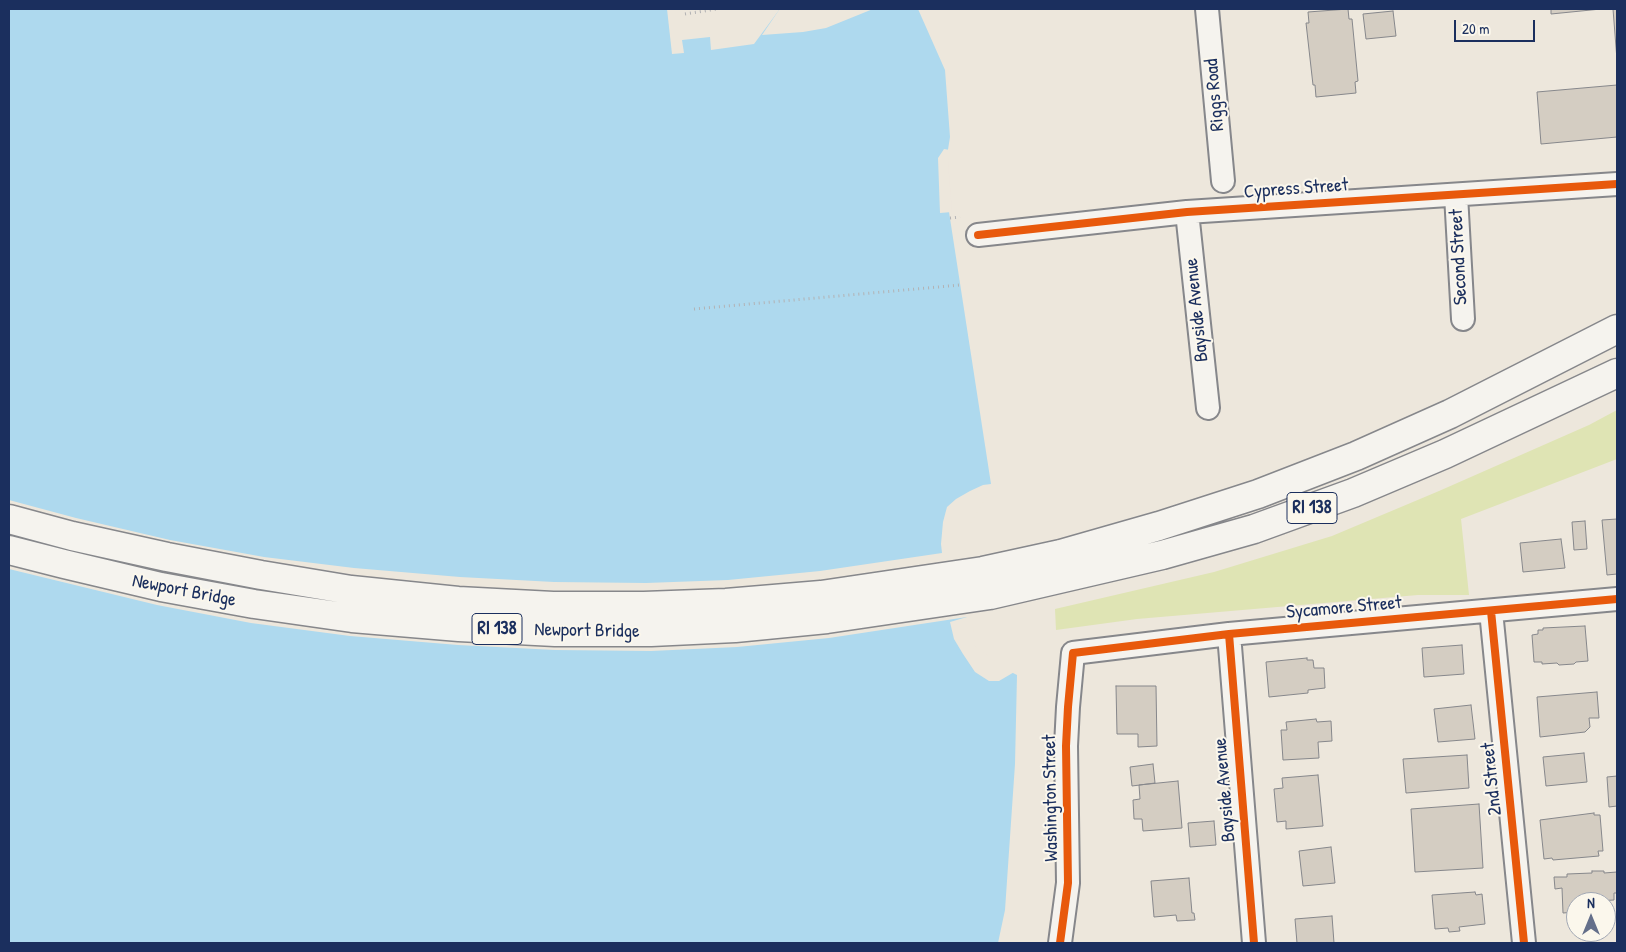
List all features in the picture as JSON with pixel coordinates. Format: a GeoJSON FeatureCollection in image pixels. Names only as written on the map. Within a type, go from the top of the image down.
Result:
{"type":"FeatureCollection","features":[{"type":"Feature","properties":{"kind":"highway","name":"RI 138"},"geometry":{"type":"LineString","coordinates":[[986,583],[1062,554],[1150,529],[1258,494],[1356,456],[1450,414],[1617,329]]}},
{"type":"Feature","properties":{"kind":"highway","name":"RI 138"},"geometry":{"type":"LineString","coordinates":[[986,583],[1162,555],[1254,529],[1352,493],[1445,454],[1617,373]]}},
{"type":"Feature","properties":{"kind":"highway","name":"Newport Bridge"},"geometry":{"type":"LineString","coordinates":[[9,519],[81,538],[166,557],[261,575],[350,590],[458,601],[562,606],[644,606],[726,603],[821,594],[986,583]]}},
{"type":"Feature","properties":{"kind":"highway","name":"Newport Bridge"},"geometry":{"type":"LineString","coordinates":[[9,550],[161,587],[254,604],[352,618],[459,627],[555,632],[651,632],[735,628],[827,619],[986,583]]}},
{"type":"Feature","properties":{"kind":"street","name":"Riggs Road"},"geometry":{"type":"LineString","coordinates":[[1207,9],[1223,181]]}},
{"type":"Feature","properties":{"kind":"street","name":"Cypress Street"},"geometry":{"type":"LineString","coordinates":[[978,235],[1187,212],[1617,184]]}},
{"type":"Feature","properties":{"kind":"street","name":"Second Street"},"geometry":{"type":"LineString","coordinates":[[1456,195],[1463,319]]}},
{"type":"Feature","properties":{"kind":"street","name":"Bayside Avenue"},"geometry":{"type":"LineString","coordinates":[[1187,212],[1208,408]]}},
{"type":"Feature","properties":{"kind":"street","name":"Sycamore Street"},"geometry":{"type":"LineString","coordinates":[[1073,653],[1229,634],[1617,599]]}},
{"type":"Feature","properties":{"kind":"street","name":"2nd Street"},"geometry":{"type":"LineString","coordinates":[[1491,611],[1524,943]]}},
{"type":"Feature","properties":{"kind":"street","name":"Bayside Avenue"},"geometry":{"type":"LineString","coordinates":[[1229,634],[1254,943]]}},
{"type":"Feature","properties":{"kind":"street","name":"Washington Street"},"geometry":{"type":"LineString","coordinates":[[1060,943],[1068,882],[1066,746],[1073,653]]}},
{"type":"Feature","properties":{"kind":"path"},"geometry":{"type":"LineString","coordinates":[[685,14],[717,9]]}},
{"type":"Feature","properties":{"kind":"path"},"geometry":{"type":"LineString","coordinates":[[694,309],[960,285]]}},
{"type":"Feature","properties":{"kind":"green space"},"geometry":{"type":"Polygon","coordinates":[[[1617,410],[1617,459],[1461,519],[1469,595],[1418,595],[1137,619],[1056,630],[1055,609],[1214,572],[1332,536],[1589,425],[1617,410]]]}},
{"type":"Feature","properties":{"kind":"water"},"geometry":{"type":"Polygon","coordinates":[[[9,9],[667,9],[672,54],[684,53],[682,40],[710,37],[711,50],[754,44],[779,10],[918,9],[945,70],[950,137],[946,162],[949,212],[991,484],[967,525],[963,548],[973,647],[995,664],[1017,675],[1015,764],[1005,910],[998,943],[9,943],[9,9]]]}},
{"type":"Feature","properties":{"kind":"pier"},"geometry":{"type":"Polygon","coordinates":[[[873,9],[826,28],[762,35],[779,10],[873,9]]]}},
{"type":"Feature","properties":{"kind":"pier"},"geometry":{"type":"Polygon","coordinates":[[[944,149],[950,150],[948,162],[952,212],[940,213],[938,158],[944,149]]]}},
{"type":"Feature","properties":{"kind":"pier"},"geometry":{"type":"Polygon","coordinates":[[[991,484],[993,486],[969,526],[965,548],[975,646],[997,662],[1016,671],[999,681],[989,681],[975,672],[954,639],[950,622],[967,617],[829,638],[737,647],[651,651],[555,650],[458,645],[350,636],[251,623],[157,605],[9,569],[9,500],[170,540],[264,557],[354,568],[460,577],[554,582],[646,583],[728,580],[820,571],[942,553],[943,522],[947,507],[970,491],[983,485],[991,484]]]}},
{"type":"Feature","properties":{"kind":"building"},"geometry":{"type":"Polygon","coordinates":[[[1348,9],[1349,19],[1352,19],[1358,81],[1355,82],[1356,93],[1316,97],[1306,23],[1309,23],[1308,12],[1348,9]]]}},
{"type":"Feature","properties":{"kind":"building"},"geometry":{"type":"Polygon","coordinates":[[[1551,9],[1601,9],[1551,14],[1551,9]]]}},
{"type":"Feature","properties":{"kind":"building"},"geometry":{"type":"Polygon","coordinates":[[[1613,9],[1617,9],[1617,60],[1613,9]]]}},
{"type":"Feature","properties":{"kind":"building"},"geometry":{"type":"Polygon","coordinates":[[[1393,11],[1396,36],[1366,39],[1363,14],[1393,11]]]}},
{"type":"Feature","properties":{"kind":"building"},"geometry":{"type":"Polygon","coordinates":[[[1617,85],[1617,137],[1541,144],[1537,92],[1617,85]]]}},
{"type":"Feature","properties":{"kind":"building"},"geometry":{"type":"Polygon","coordinates":[[[1617,519],[1617,574],[1607,575],[1602,520],[1617,519]]]}},
{"type":"Feature","properties":{"kind":"building"},"geometry":{"type":"Polygon","coordinates":[[[1585,521],[1587,549],[1574,550],[1572,522],[1585,521]]]}},
{"type":"Feature","properties":{"kind":"building"},"geometry":{"type":"Polygon","coordinates":[[[1561,539],[1565,568],[1523,572],[1520,543],[1561,539]]]}},
{"type":"Feature","properties":{"kind":"building"},"geometry":{"type":"Polygon","coordinates":[[[1585,626],[1588,661],[1559,665],[1557,663],[1542,664],[1542,662],[1534,662],[1532,635],[1538,634],[1538,630],[1543,630],[1543,628],[1585,626]]]}},
{"type":"Feature","properties":{"kind":"building"},"geometry":{"type":"Polygon","coordinates":[[[1462,645],[1464,674],[1424,677],[1422,648],[1462,645]]]}},
{"type":"Feature","properties":{"kind":"building"},"geometry":{"type":"Polygon","coordinates":[[[1307,658],[1307,660],[1313,660],[1314,668],[1324,668],[1325,688],[1308,690],[1308,693],[1269,697],[1266,662],[1307,658]]]}},
{"type":"Feature","properties":{"kind":"building"},"geometry":{"type":"Polygon","coordinates":[[[1116,686],[1156,686],[1157,746],[1138,747],[1138,734],[1117,734],[1116,686]]]}},
{"type":"Feature","properties":{"kind":"building"},"geometry":{"type":"Polygon","coordinates":[[[1597,692],[1599,718],[1589,718],[1590,727],[1585,732],[1540,737],[1537,697],[1597,692]]]}},
{"type":"Feature","properties":{"kind":"building"},"geometry":{"type":"Polygon","coordinates":[[[1471,705],[1475,739],[1438,742],[1434,709],[1471,705]]]}},
{"type":"Feature","properties":{"kind":"building"},"geometry":{"type":"Polygon","coordinates":[[[1316,719],[1317,722],[1331,721],[1332,741],[1318,742],[1319,758],[1283,760],[1281,730],[1287,730],[1286,722],[1316,719]]]}},
{"type":"Feature","properties":{"kind":"building"},"geometry":{"type":"Polygon","coordinates":[[[1584,753],[1587,782],[1546,786],[1543,757],[1584,753]]]}},
{"type":"Feature","properties":{"kind":"building"},"geometry":{"type":"Polygon","coordinates":[[[1467,755],[1469,788],[1406,793],[1403,759],[1467,755]]]}},
{"type":"Feature","properties":{"kind":"building"},"geometry":{"type":"Polygon","coordinates":[[[1153,764],[1155,783],[1132,786],[1130,767],[1153,764]]]}},
{"type":"Feature","properties":{"kind":"building"},"geometry":{"type":"Polygon","coordinates":[[[1318,775],[1323,826],[1286,829],[1286,821],[1277,822],[1274,789],[1283,788],[1282,778],[1318,775]]]}},
{"type":"Feature","properties":{"kind":"building"},"geometry":{"type":"Polygon","coordinates":[[[1617,776],[1617,806],[1609,807],[1607,777],[1617,776]]]}},
{"type":"Feature","properties":{"kind":"building"},"geometry":{"type":"Polygon","coordinates":[[[1178,781],[1182,828],[1143,831],[1142,819],[1134,819],[1133,800],[1140,799],[1139,785],[1178,781]]]}},
{"type":"Feature","properties":{"kind":"building"},"geometry":{"type":"Polygon","coordinates":[[[1479,804],[1483,868],[1415,872],[1411,809],[1479,804]]]}},
{"type":"Feature","properties":{"kind":"building"},"geometry":{"type":"Polygon","coordinates":[[[1594,813],[1594,815],[1600,815],[1603,851],[1598,851],[1599,856],[1544,859],[1540,820],[1594,813]]]}},
{"type":"Feature","properties":{"kind":"building"},"geometry":{"type":"Polygon","coordinates":[[[1214,821],[1216,845],[1190,847],[1188,823],[1214,821]]]}},
{"type":"Feature","properties":{"kind":"building"},"geometry":{"type":"Polygon","coordinates":[[[1331,847],[1335,883],[1303,886],[1299,851],[1331,847]]]}},
{"type":"Feature","properties":{"kind":"building"},"geometry":{"type":"Polygon","coordinates":[[[1592,871],[1604,871],[1604,873],[1617,872],[1617,893],[1566,892],[1566,913],[1563,913],[1562,888],[1555,889],[1554,877],[1567,877],[1567,874],[1592,873],[1592,871]]]}},
{"type":"Feature","properties":{"kind":"building"},"geometry":{"type":"Polygon","coordinates":[[[1189,878],[1192,913],[1194,913],[1195,920],[1177,921],[1176,915],[1154,917],[1151,881],[1189,878]]]}},
{"type":"Feature","properties":{"kind":"building"},"geometry":{"type":"Polygon","coordinates":[[[1475,892],[1476,895],[1482,894],[1485,924],[1459,927],[1460,931],[1449,932],[1448,928],[1435,929],[1432,895],[1475,892]]]}},
{"type":"Feature","properties":{"kind":"building"},"geometry":{"type":"Polygon","coordinates":[[[1332,916],[1334,943],[1297,943],[1295,919],[1332,916]]]}},
{"type":"Feature","properties":{"kind":"cycle path"},"geometry":{"type":"LineString","coordinates":[[978,235],[1187,212],[1617,184]]}},
{"type":"Feature","properties":{"kind":"cycle path"},"geometry":{"type":"LineString","coordinates":[[1060,943],[1068,883],[1066,746],[1073,653],[1229,634],[1617,599]]}},
{"type":"Feature","properties":{"kind":"cycle path"},"geometry":{"type":"LineString","coordinates":[[1491,611],[1524,943]]}},
{"type":"Feature","properties":{"kind":"cycle path"},"geometry":{"type":"LineString","coordinates":[[1229,634],[1254,943]]}}]}
